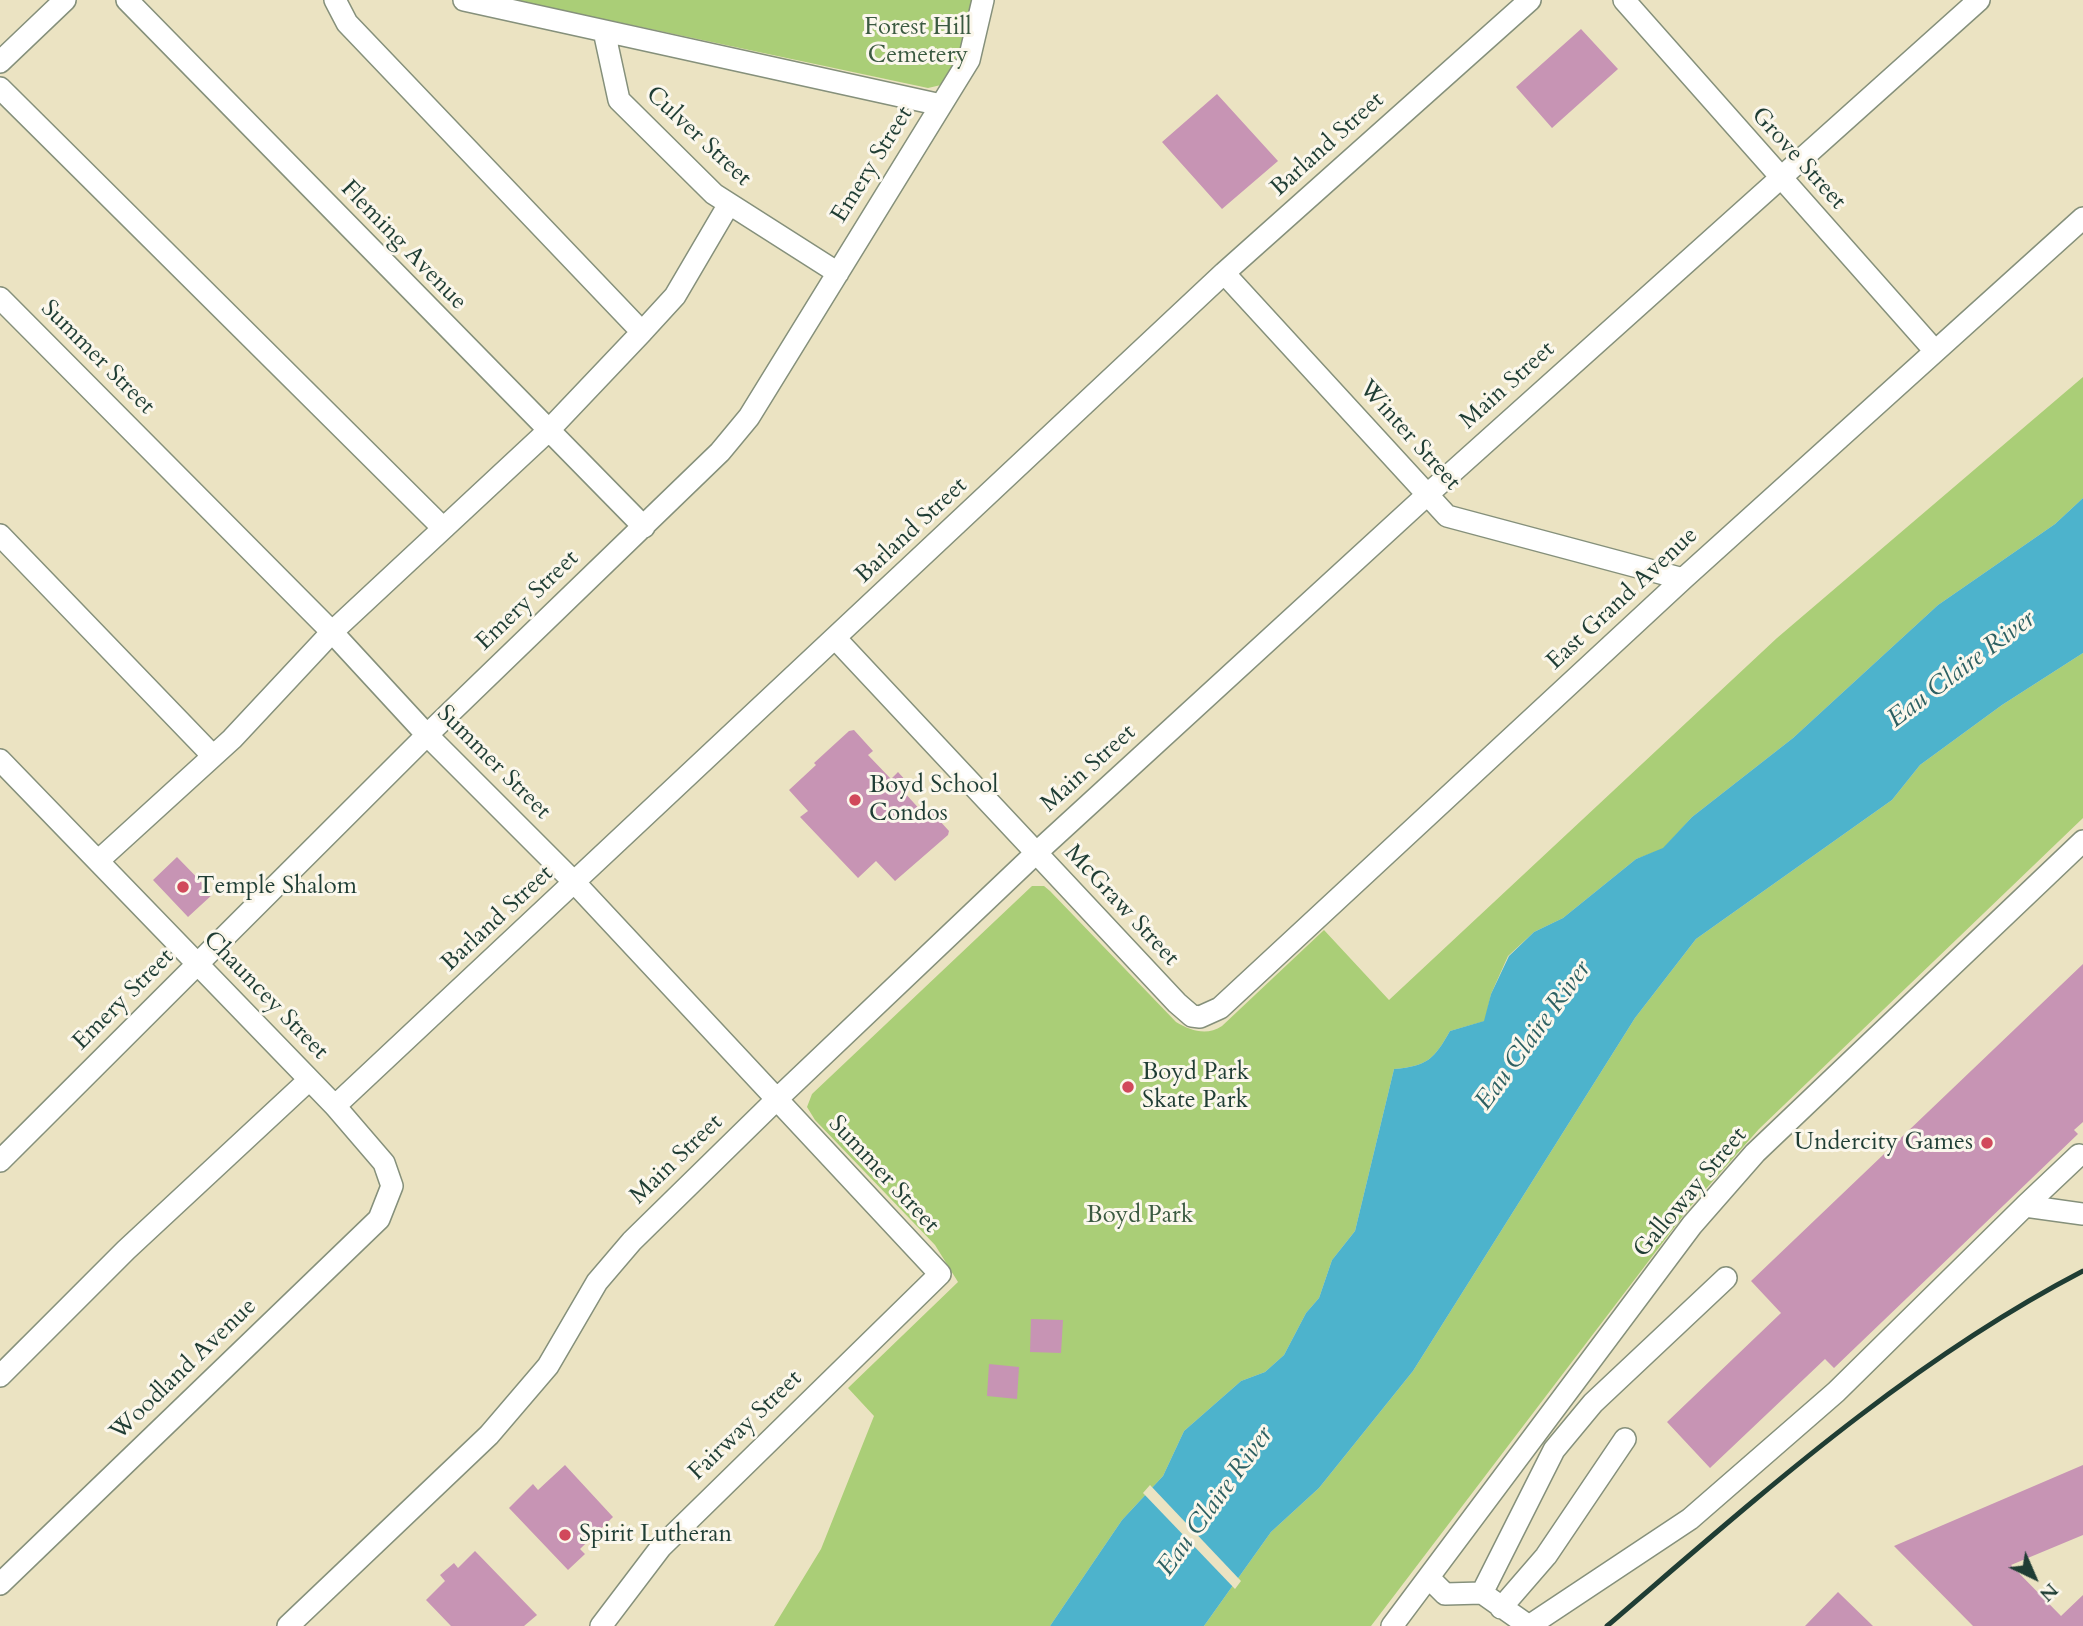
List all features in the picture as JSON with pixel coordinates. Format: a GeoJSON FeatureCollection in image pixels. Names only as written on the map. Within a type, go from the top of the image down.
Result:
{"type":"FeatureCollection","features":[{"type":"Feature","properties":{"kind":"street"},"geometry":{"type":"LineString","coordinates":[[0,62],[65,0]]}},
{"type":"Feature","properties":{"kind":"street","name":"Fleming Avenue"},"geometry":{"type":"LineString","coordinates":[[127,0],[644,527]]}},
{"type":"Feature","properties":{"kind":"street"},"geometry":{"type":"LineString","coordinates":[[335,0],[346,23],[642,332]]}},
{"type":"Feature","properties":{"kind":"street"},"geometry":{"type":"LineString","coordinates":[[464,0],[941,106]]}},
{"type":"Feature","properties":{"kind":"street","name":"Emery Street"},"geometry":{"type":"LineString","coordinates":[[0,1161],[427,734],[720,452],[749,417],[969,60],[983,0]]}},
{"type":"Feature","properties":{"kind":"street","name":"Barland Street"},"geometry":{"type":"LineString","coordinates":[[335,1107],[1224,273],[1530,0]]}},
{"type":"Feature","properties":{"kind":"street","name":"Grove Street"},"geometry":{"type":"LineString","coordinates":[[1624,0],[1935,351]]}},
{"type":"Feature","properties":{"kind":"street","name":"Main Street"},"geometry":{"type":"LineString","coordinates":[[288,1626],[489,1435],[548,1366],[597,1282],[632,1241],[776,1100],[1035,854],[1428,494],[1979,0]]}},
{"type":"Feature","properties":{"kind":"street","name":"Culver Street"},"geometry":{"type":"LineString","coordinates":[[604,31],[619,100],[714,194],[838,273]]}},
{"type":"Feature","properties":{"kind":"street"},"geometry":{"type":"LineString","coordinates":[[0,88],[443,528]]}},
{"type":"Feature","properties":{"kind":"street"},"geometry":{"type":"LineString","coordinates":[[98,861],[213,756],[332,632],[548,431],[675,296],[729,204]]}},
{"type":"Feature","properties":{"kind":"street","name":"East Grand Avenue"},"geometry":{"type":"LineString","coordinates":[[1200,1017],[1220,1008],[1683,579],[2083,218]]}},
{"type":"Feature","properties":{"kind":"street","name":"Winter Street"},"geometry":{"type":"LineString","coordinates":[[1224,273],[1447,516],[1683,579]]}},
{"type":"Feature","properties":{"kind":"street","name":"Summer Street"},"geometry":{"type":"LineString","coordinates":[[0,298],[332,632],[427,734],[575,883],[940,1274]]}},
{"type":"Feature","properties":{"kind":"street"},"geometry":{"type":"LineString","coordinates":[[0,535],[213,756]]}},
{"type":"Feature","properties":{"kind":"street","name":"McGraw Street"},"geometry":{"type":"LineString","coordinates":[[836,639],[1177,1003],[1192,1016],[1200,1017]]}},
{"type":"Feature","properties":{"kind":"street","name":"Chauncey Street"},"geometry":{"type":"LineString","coordinates":[[0,760],[335,1107],[384,1163],[392,1186]]}},
{"type":"Feature","properties":{"kind":"street","name":"Galloway Street"},"geometry":{"type":"LineString","coordinates":[[1392,1626],[1692,1225],[1755,1153],[2083,841]]}},
{"type":"Feature","properties":{"kind":"street"},"geometry":{"type":"LineString","coordinates":[[0,1376],[126,1250],[309,1080]]}},
{"type":"Feature","properties":{"kind":"street"},"geometry":{"type":"LineString","coordinates":[[1429,1577],[1445,1594],[1482,1593],[1529,1626],[1690,1519],[1836,1392],[2079,1155]]}},
{"type":"Feature","properties":{"kind":"street","name":"Woodland Avenue"},"geometry":{"type":"LineString","coordinates":[[0,1584],[379,1219],[392,1186]]}},
{"type":"Feature","properties":{"kind":"street"},"geometry":{"type":"LineString","coordinates":[[2025,1206],[2083,1214]]}},
{"type":"Feature","properties":{"kind":"street","name":"Fairway Street"},"geometry":{"type":"LineString","coordinates":[[601,1626],[661,1547],[940,1274]]}},
{"type":"Feature","properties":{"kind":"street"},"geometry":{"type":"LineString","coordinates":[[1482,1593],[1554,1450],[1593,1403],[1726,1278]]}},
{"type":"Feature","properties":{"kind":"street"},"geometry":{"type":"LineString","coordinates":[[1501,1608],[1546,1556],[1625,1439]]}},
{"type":"Feature","properties":{"kind":"green space","name":"Forest Hill Cemetery"},"geometry":{"type":"Polygon","coordinates":[[[514,0],[973,0],[961,56],[941,85],[928,88],[514,0]]]}},
{"type":"Feature","properties":{"kind":"green space","name":"Boyd Park"},"geometry":{"type":"Polygon","coordinates":[[[2083,377],[2083,498],[2055,524],[1938,605],[1793,738],[1692,817],[1663,849],[1636,859],[1563,918],[1534,932],[1508,956],[1491,994],[1485,1021],[1450,1031],[1434,1055],[1422,1063],[1394,1069],[1355,1231],[1332,1260],[1319,1298],[1306,1313],[1284,1355],[1265,1372],[1241,1381],[1184,1431],[1163,1476],[1122,1520],[1050,1626],[774,1626],[821,1549],[874,1416],[848,1388],[958,1282],[935,1245],[815,1120],[807,1107],[812,1094],[1032,886],[1044,886],[1050,891],[1176,1022],[1193,1030],[1205,1032],[1222,1026],[1324,930],[1389,1000],[1777,638],[2083,377]]]}},
{"type":"Feature","properties":{"kind":"green space"},"geometry":{"type":"Polygon","coordinates":[[[2083,653],[2083,818],[1759,1129],[1689,1208],[1371,1626],[1204,1626],[1271,1532],[1319,1488],[1413,1371],[1635,1018],[1696,939],[1892,800],[1920,765],[2002,705],[2083,653]]]}},
{"type":"Feature","properties":{"kind":"water","name":"Eau Claire River"},"geometry":{"type":"Polygon","coordinates":[[[2083,498],[2083,653],[2002,705],[1920,765],[1892,800],[1696,939],[1635,1018],[1413,1371],[1319,1488],[1271,1532],[1204,1626],[1050,1626],[1122,1520],[1163,1476],[1184,1431],[1241,1381],[1265,1372],[1284,1355],[1306,1313],[1319,1298],[1332,1260],[1355,1231],[1394,1069],[1422,1063],[1434,1055],[1450,1031],[1484,1021],[1491,994],[1509,956],[1534,932],[1563,918],[1636,859],[1663,848],[1692,817],[1793,738],[1938,605],[2055,524],[2083,498]]]}},
{"type":"Feature","properties":{"kind":"pier"},"geometry":{"type":"Polygon","coordinates":[[[1150,1485],[1241,1581],[1235,1589],[1143,1493],[1150,1485]]]}},
{"type":"Feature","properties":{"kind":"building"},"geometry":{"type":"Polygon","coordinates":[[[1581,29],[1618,69],[1552,128],[1516,87],[1581,29]]]}},
{"type":"Feature","properties":{"kind":"building"},"geometry":{"type":"Polygon","coordinates":[[[1217,94],[1278,161],[1222,209],[1162,142],[1217,94]]]}},
{"type":"Feature","properties":{"kind":"building","name":"Boyd School Condos"},"geometry":{"type":"Polygon","coordinates":[[[854,730],[873,751],[868,755],[891,779],[898,772],[909,784],[903,791],[924,814],[929,809],[949,831],[948,835],[895,881],[876,861],[858,878],[800,817],[808,811],[789,790],[816,765],[814,763],[849,731],[854,730]]]}},
{"type":"Feature","properties":{"kind":"building","name":"Temple Shalom"},"geometry":{"type":"Polygon","coordinates":[[[177,857],[213,894],[188,917],[153,880],[177,857]]]}},
{"type":"Feature","properties":{"kind":"building"},"geometry":{"type":"Polygon","coordinates":[[[2083,964],[2083,1122],[2074,1130],[2078,1134],[1834,1368],[1825,1359],[1710,1468],[1667,1422],[1781,1313],[1751,1281],[2083,964]]]}},
{"type":"Feature","properties":{"kind":"building"},"geometry":{"type":"Polygon","coordinates":[[[1031,1319],[1063,1320],[1061,1353],[1030,1352],[1031,1319]]]}},
{"type":"Feature","properties":{"kind":"building"},"geometry":{"type":"Polygon","coordinates":[[[989,1364],[1019,1367],[1017,1399],[987,1396],[989,1364]]]}},
{"type":"Feature","properties":{"kind":"building"},"geometry":{"type":"Polygon","coordinates":[[[565,1465],[613,1517],[580,1549],[585,1554],[568,1570],[509,1508],[533,1484],[538,1490],[565,1465]]]}},
{"type":"Feature","properties":{"kind":"building"},"geometry":{"type":"Polygon","coordinates":[[[2083,1465],[2083,1535],[2011,1565],[2061,1616],[2083,1595],[2083,1626],[1973,1626],[1894,1546],[2083,1465]]]}},
{"type":"Feature","properties":{"kind":"building"},"geometry":{"type":"Polygon","coordinates":[[[475,1551],[537,1615],[524,1626],[451,1626],[426,1600],[445,1581],[440,1575],[454,1563],[458,1568],[475,1551]]]}},
{"type":"Feature","properties":{"kind":"building"},"geometry":{"type":"Polygon","coordinates":[[[1838,1592],[1873,1626],[1805,1626],[1838,1592]]]}},
{"type":"Feature","properties":{"kind":"railway"},"geometry":{"type":"LineString","coordinates":[[1607,1626],[1777,1481],[1894,1390],[2018,1307],[2083,1271]]}},
{"type":"Feature","properties":{"kind":"place","name":"Boyd School Condos"},"geometry":{"type":"Point","coordinates":[855,800]}},
{"type":"Feature","properties":{"kind":"place","name":"Temple Shalom"},"geometry":{"type":"Point","coordinates":[183,887]}},
{"type":"Feature","properties":{"kind":"place","name":"Boyd Park Skate Park"},"geometry":{"type":"Point","coordinates":[1128,1087]}},
{"type":"Feature","properties":{"kind":"place","name":"Undercity Games"},"geometry":{"type":"Point","coordinates":[1987,1143]}},
{"type":"Feature","properties":{"kind":"place","name":"Spirit Lutheran"},"geometry":{"type":"Point","coordinates":[565,1535]}}]}
